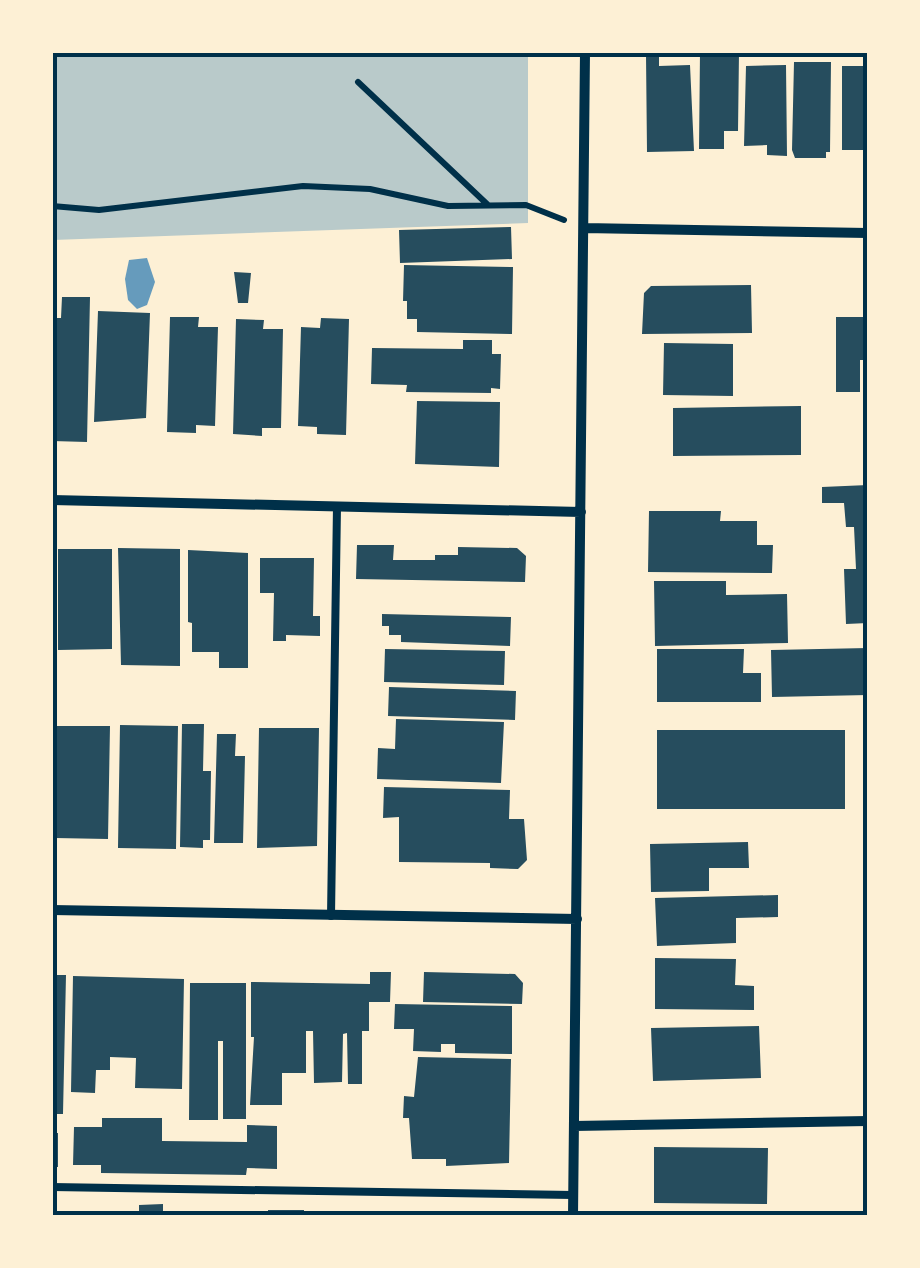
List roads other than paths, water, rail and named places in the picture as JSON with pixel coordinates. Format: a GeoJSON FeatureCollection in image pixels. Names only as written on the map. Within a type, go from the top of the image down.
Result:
{"type":"FeatureCollection","features":[{"type":"Feature","properties":{"kind":"street"},"geometry":{"type":"LineString","coordinates":[[573,1216],[585,52]]}},
{"type":"Feature","properties":{"kind":"street"},"geometry":{"type":"LineString","coordinates":[[584,228],[868,234]]}},
{"type":"Feature","properties":{"kind":"street"},"geometry":{"type":"LineString","coordinates":[[52,500],[581,512]]}},
{"type":"Feature","properties":{"kind":"street"},"geometry":{"type":"LineString","coordinates":[[52,910],[578,919]]}},
{"type":"Feature","properties":{"kind":"street"},"geometry":{"type":"LineString","coordinates":[[574,1126],[868,1121]]}},
{"type":"Feature","properties":{"kind":"lane"},"geometry":{"type":"LineString","coordinates":[[331,916],[336,506]]}},
{"type":"Feature","properties":{"kind":"lane"},"geometry":{"type":"LineString","coordinates":[[52,1186],[573,1196]]}},
{"type":"Feature","properties":{"kind":"water"},"geometry":{"type":"Polygon","coordinates":[[[147,258],[155,282],[147,305],[137,309],[128,300],[125,279],[129,260],[147,258]]]}}]}
